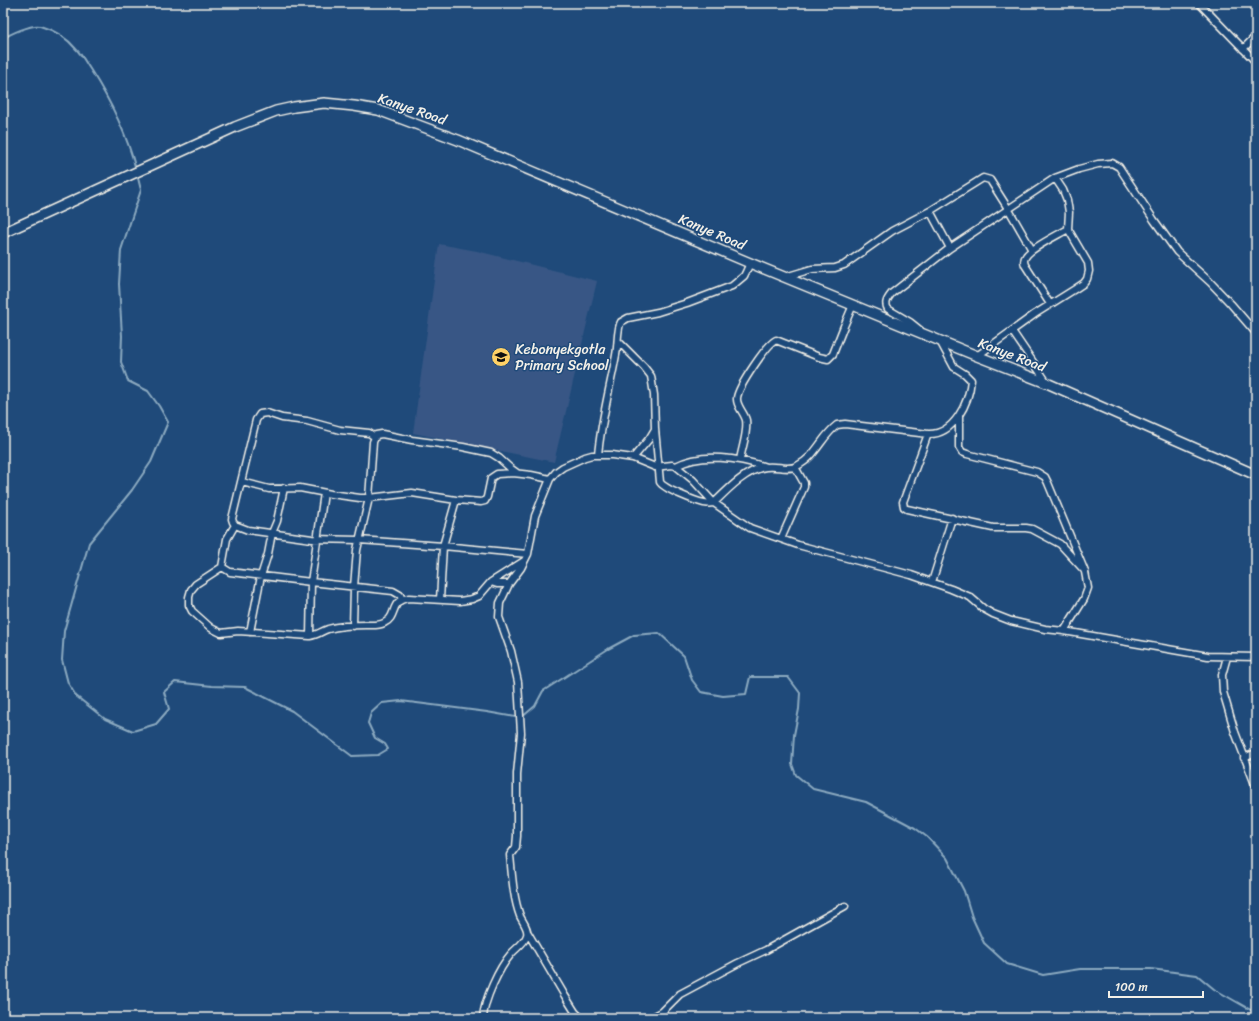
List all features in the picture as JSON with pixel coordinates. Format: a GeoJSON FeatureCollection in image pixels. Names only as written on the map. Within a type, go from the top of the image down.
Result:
{"type":"FeatureCollection","features":[{"type":"Feature","properties":{"kind":"main road","name":"Kanye Road"},"geometry":{"type":"LineString","coordinates":[[3,232],[235,127],[276,111],[311,104],[333,104],[378,110],[458,140],[750,263],[1049,384],[1256,475]]}},
{"type":"Feature","properties":{"kind":"street"},"geometry":{"type":"LineString","coordinates":[[1199,3],[1256,62]]}},
{"type":"Feature","properties":{"kind":"street"},"geometry":{"type":"LineString","coordinates":[[1243,49],[1256,36]]}},
{"type":"Feature","properties":{"kind":"street"},"geometry":{"type":"LineString","coordinates":[[924,334],[910,322],[888,309],[886,302],[892,293],[950,248],[1055,178],[1098,164],[1112,163],[1119,167],[1177,252],[1220,292],[1256,333]]}},
{"type":"Feature","properties":{"kind":"street"},"geometry":{"type":"LineString","coordinates":[[785,277],[812,270],[835,268],[844,265],[892,231],[930,211],[983,178],[990,180],[1032,250]]}},
{"type":"Feature","properties":{"kind":"street"},"geometry":{"type":"LineString","coordinates":[[977,356],[1035,314],[1080,286],[1087,279],[1089,271],[1088,263],[1068,229],[1069,212],[1067,200],[1063,190],[1055,178]]}},
{"type":"Feature","properties":{"kind":"street"},"geometry":{"type":"LineString","coordinates":[[930,211],[950,248]]}},
{"type":"Feature","properties":{"kind":"street"},"geometry":{"type":"LineString","coordinates":[[1050,304],[1024,262],[1024,258],[1032,250],[1068,229]]}},
{"type":"Feature","properties":{"kind":"street"},"geometry":{"type":"LineString","coordinates":[[598,455],[601,424],[619,342],[620,323],[622,321],[658,312],[732,286],[744,276],[750,263]]}},
{"type":"Feature","properties":{"kind":"street"},"geometry":{"type":"LineString","coordinates":[[740,460],[746,426],[745,418],[737,402],[737,396],[755,364],[769,345],[776,340],[819,357],[828,359],[833,354],[853,305]]}},
{"type":"Feature","properties":{"kind":"street"},"geometry":{"type":"LineString","coordinates":[[1012,330],[1049,384]]}},
{"type":"Feature","properties":{"kind":"street"},"geometry":{"type":"LineString","coordinates":[[581,1018],[575,1012],[565,996],[528,933],[520,916],[516,904],[510,855],[516,847],[517,774],[521,733],[519,691],[515,665],[499,617],[500,603],[503,594],[527,557],[535,516],[550,479],[563,467],[585,457],[598,455],[633,458],[650,466],[659,467],[672,465],[676,466],[689,460],[704,458],[740,460],[766,467],[795,467],[809,459],[835,427],[841,424],[928,434],[941,433],[959,416],[964,407],[971,380],[969,376],[954,367],[940,341]]}},
{"type":"Feature","properties":{"kind":"street"},"geometry":{"type":"LineString","coordinates":[[619,342],[651,376],[654,395],[655,429],[660,482],[665,487],[704,503],[714,503],[736,482],[757,470],[766,467]]}},
{"type":"Feature","properties":{"kind":"street"},"geometry":{"type":"LineString","coordinates":[[375,436],[370,433],[340,430],[307,421],[282,418],[267,413],[258,416],[232,518],[233,522],[235,525],[248,530],[317,539],[359,540],[443,546],[527,557]]}},
{"type":"Feature","properties":{"kind":"street"},"geometry":{"type":"LineString","coordinates":[[959,416],[959,447],[962,452],[1036,472],[1045,477],[1052,490],[1086,572],[1088,588],[1084,599],[1064,630]]}},
{"type":"Feature","properties":{"kind":"street"},"geometry":{"type":"LineString","coordinates":[[633,458],[649,439],[655,429]]}},
{"type":"Feature","properties":{"kind":"street"},"geometry":{"type":"LineString","coordinates":[[375,436],[377,434],[382,434],[491,453],[518,473]]}},
{"type":"Feature","properties":{"kind":"street"},"geometry":{"type":"LineString","coordinates":[[928,434],[903,505],[904,507],[907,509],[952,518],[978,526],[1032,529],[1060,544],[1086,572]]}},
{"type":"Feature","properties":{"kind":"street"},"geometry":{"type":"LineString","coordinates":[[353,626],[357,550],[369,498],[373,442],[375,436]]}},
{"type":"Feature","properties":{"kind":"street"},"geometry":{"type":"LineString","coordinates":[[676,466],[714,503],[750,528],[832,554],[911,575],[963,593],[993,614],[1011,621],[1045,629],[1064,630],[1208,656],[1256,657]]}},
{"type":"Feature","properties":{"kind":"street"},"geometry":{"type":"LineString","coordinates":[[781,539],[804,488],[804,483],[795,467]]}},
{"type":"Feature","properties":{"kind":"street"},"geometry":{"type":"LineString","coordinates":[[242,482],[269,488],[300,488],[348,497],[369,498],[412,492],[456,500],[484,502],[487,498],[492,477],[499,474],[518,473],[550,479]]}},
{"type":"Feature","properties":{"kind":"street"},"geometry":{"type":"LineString","coordinates":[[250,632],[261,576],[268,554],[272,533],[277,521],[284,488]]}},
{"type":"Feature","properties":{"kind":"street"},"geometry":{"type":"LineString","coordinates":[[310,636],[311,582],[324,493]]}},
{"type":"Feature","properties":{"kind":"street"},"geometry":{"type":"LineString","coordinates":[[440,600],[443,546],[456,500]]}},
{"type":"Feature","properties":{"kind":"street"},"geometry":{"type":"LineString","coordinates":[[932,582],[952,518]]}},
{"type":"Feature","properties":{"kind":"street"},"geometry":{"type":"LineString","coordinates":[[222,567],[227,538],[235,525]]}},
{"type":"Feature","properties":{"kind":"street"},"geometry":{"type":"LineString","coordinates":[[222,567],[203,578],[193,587],[189,597],[190,607],[193,613],[217,632],[224,633],[238,631],[310,636],[329,629],[353,626],[375,626],[385,623],[391,617],[395,605],[402,599],[409,598],[460,601],[476,598],[527,557]]}},
{"type":"Feature","properties":{"kind":"street"},"geometry":{"type":"LineString","coordinates":[[222,567],[230,572],[394,591],[400,595],[402,599]]}},
{"type":"Feature","properties":{"kind":"street"},"geometry":{"type":"LineString","coordinates":[[494,583],[509,584]]}},
{"type":"Feature","properties":{"kind":"street"},"geometry":{"type":"LineString","coordinates":[[494,583],[503,594]]}},
{"type":"Feature","properties":{"kind":"street"},"geometry":{"type":"LineString","coordinates":[[1226,657],[1222,675],[1223,692],[1244,758],[1256,787]]}},
{"type":"Feature","properties":{"kind":"street"},"geometry":{"type":"LineString","coordinates":[[1244,758],[1256,753]]}},
{"type":"Feature","properties":{"kind":"street"},"geometry":{"type":"LineString","coordinates":[[651,1018],[664,1015],[680,994],[766,950],[845,906]]}},
{"type":"Feature","properties":{"kind":"street"},"geometry":{"type":"LineString","coordinates":[[483,1018],[485,1003],[494,981],[510,955],[523,942],[528,933]]}},
{"type":"Feature","properties":{"kind":"shaded area","name":"Kebonyekgotla Primary School"},"geometry":{"type":"Polygon","coordinates":[[[439,244],[477,251],[597,281],[554,462],[413,433],[439,244]]]}},
{"type":"Feature","properties":{"kind":"waterway"},"geometry":{"type":"LineString","coordinates":[[3,39],[32,26],[40,26],[69,41],[84,59],[111,105],[123,130],[136,170]]}},
{"type":"Feature","properties":{"kind":"waterway"},"geometry":{"type":"LineString","coordinates":[[137,174],[141,190],[121,250],[119,284],[122,336],[121,362],[128,381],[148,391],[168,422],[151,462],[132,490],[89,543],[64,631],[62,660],[68,683],[76,696],[105,719],[133,731],[156,724],[169,709],[164,692],[175,682],[212,686],[245,687],[292,711],[352,756],[378,755],[388,749],[385,744],[375,738],[368,723],[371,713],[382,703],[401,701],[521,718],[535,706],[543,691],[608,649],[634,635],[659,633],[684,656],[692,680],[701,692],[723,696],[746,694],[750,677],[788,677],[800,693],[799,709],[794,735],[792,764],[796,775],[813,789],[866,802],[915,828],[927,837],[947,858],[964,891],[972,917],[984,943],[1007,964],[1043,975],[1080,969],[1151,969],[1197,975],[1214,989],[1256,1013]]}},
{"type":"Feature","properties":{"kind":"place","name":"Kebonyekgotla Primary School"},"geometry":{"type":"Point","coordinates":[501,357]}}]}
